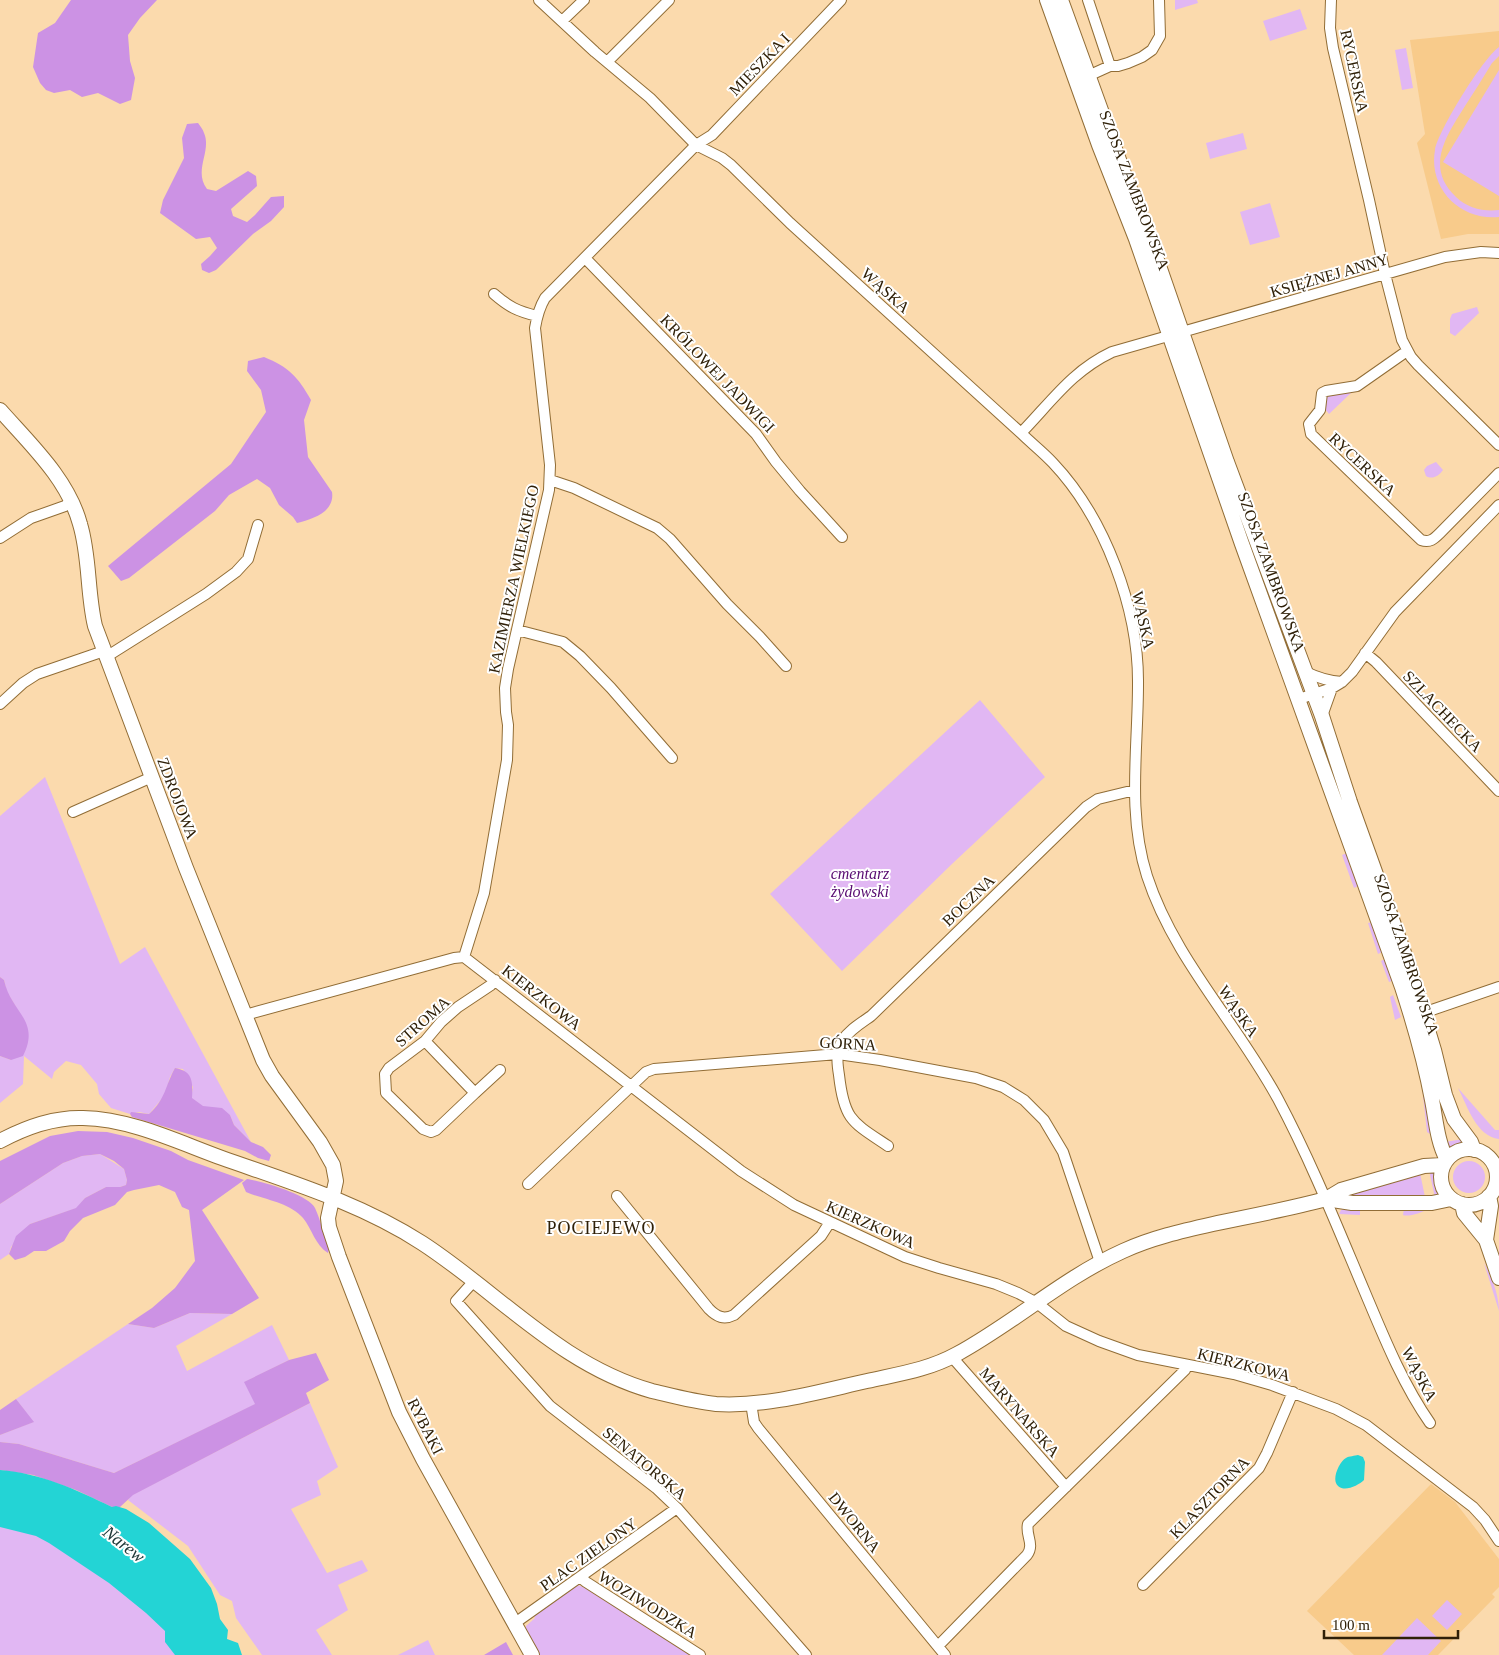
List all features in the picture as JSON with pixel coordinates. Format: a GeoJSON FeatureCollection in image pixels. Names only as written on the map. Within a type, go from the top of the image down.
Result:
{"type":"FeatureCollection","features":[{"type":"Feature","properties":{"kind":"street","name":"WĄSKA"},"geometry":{"type":"LineString","coordinates":[[539,0],[606,62],[650,98],[696,145],[722,158],[731,165],[797,229],[1021,433],[1054,464],[1087,509],[1109,552],[1126,598],[1135,636],[1138,670],[1135,810],[1139,848],[1152,889],[1166,920],[1192,968],[1259,1067],[1278,1099],[1326,1199],[1394,1358],[1430,1424]]}},
{"type":"Feature","properties":{"kind":"street"},"geometry":{"type":"LineString","coordinates":[[562,21],[584,0]]}},
{"type":"Feature","properties":{"kind":"street"},"geometry":{"type":"LineString","coordinates":[[606,62],[669,0]]}},
{"type":"Feature","properties":{"kind":"street","name":"MIESZKA I"},"geometry":{"type":"LineString","coordinates":[[696,145],[712,135],[841,0]]}},
{"type":"Feature","properties":{"kind":"street","name":"SZOSA ZAMBROWSKA"},"geometry":{"type":"LineString","coordinates":[[1046,0],[1099,145],[1227,462],[1322,716],[1350,802],[1407,961],[1423,1013],[1444,1095],[1454,1120],[1485,1150]]}},
{"type":"Feature","properties":{"kind":"street","name":"SZOSA ZAMBROWSKA"},"geometry":{"type":"LineString","coordinates":[[1061,0],[1148,234],[1175,333],[1262,597],[1410,1011],[1422,1052],[1440,1147],[1445,1163]]}},
{"type":"Feature","properties":{"kind":"street"},"geometry":{"type":"LineString","coordinates":[[1088,0],[1110,66]]}},
{"type":"Feature","properties":{"kind":"street"},"geometry":{"type":"LineString","coordinates":[[1088,76],[1110,66],[1119,66],[1149,54],[1159,40],[1159,0]]}},
{"type":"Feature","properties":{"kind":"street","name":"RYCERSKA"},"geometry":{"type":"LineString","coordinates":[[1331,0],[1330,28],[1333,48],[1402,340],[1407,352],[1418,365],[1499,445]]}},
{"type":"Feature","properties":{"kind":"street","name":"KAZIMIERZA WIELKIEGO"},"geometry":{"type":"LineString","coordinates":[[464,958],[484,893],[506,768],[508,733],[505,688],[547,503],[550,480],[537,344],[537,316],[546,298],[696,145]]}},
{"type":"Feature","properties":{"kind":"street","name":"KSIĘŻNEJ ANNY"},"geometry":{"type":"LineString","coordinates":[[1021,433],[1072,378],[1093,361],[1112,352],[1456,255],[1481,252],[1499,253]]}},
{"type":"Feature","properties":{"kind":"street","name":"KRÓLOWEJ JADWIGI"},"geometry":{"type":"LineString","coordinates":[[586,258],[756,434],[794,484],[842,537]]}},
{"type":"Feature","properties":{"kind":"street"},"geometry":{"type":"LineString","coordinates":[[494,294],[519,312],[537,316]]}},
{"type":"Feature","properties":{"kind":"street","name":"RYCERSKA"},"geometry":{"type":"LineString","coordinates":[[1407,352],[1357,386],[1326,391],[1322,394],[1320,410],[1309,424],[1310,434],[1425,542],[1430,542],[1440,533],[1499,473]]}},
{"type":"Feature","properties":{"kind":"street","name":"ZDROJOWA"},"geometry":{"type":"LineString","coordinates":[[0,410],[56,476],[72,502],[80,524],[91,608],[105,654],[186,868],[266,1067],[329,1156],[336,1176],[332,1198]]}},
{"type":"Feature","properties":{"kind":"street"},"geometry":{"type":"LineString","coordinates":[[550,480],[565,484],[657,528],[689,560],[727,604],[786,666]]}},
{"type":"Feature","properties":{"kind":"street"},"geometry":{"type":"LineString","coordinates":[[0,538],[31,518],[72,502]]}},
{"type":"Feature","properties":{"kind":"street"},"geometry":{"type":"LineString","coordinates":[[1299,699],[1332,688],[1342,682],[1402,604],[1499,505]]}},
{"type":"Feature","properties":{"kind":"street"},"geometry":{"type":"LineString","coordinates":[[0,704],[36,674],[105,654],[206,594],[236,572],[248,558],[258,525]]}},
{"type":"Feature","properties":{"kind":"street"},"geometry":{"type":"LineString","coordinates":[[1262,597],[1268,589],[1276,591]]}},
{"type":"Feature","properties":{"kind":"street"},"geometry":{"type":"LineString","coordinates":[[517,630],[563,642],[611,688],[672,758]]}},
{"type":"Feature","properties":{"kind":"street","name":"SZLACHECKA"},"geometry":{"type":"LineString","coordinates":[[1365,653],[1376,662],[1499,791]]}},
{"type":"Feature","properties":{"kind":"street"},"geometry":{"type":"LineString","coordinates":[[1306,672],[1317,678],[1342,682]]}},
{"type":"Feature","properties":{"kind":"street"},"geometry":{"type":"LineString","coordinates":[[1322,716],[1332,688]]}},
{"type":"Feature","properties":{"kind":"street"},"geometry":{"type":"LineString","coordinates":[[73,812],[152,777]]}},
{"type":"Feature","properties":{"kind":"street","name":"BOCZNA"},"geometry":{"type":"LineString","coordinates":[[838,1054],[846,1036],[871,1016],[1086,807],[1098,799],[1135,790]]}},
{"type":"Feature","properties":{"kind":"street"},"geometry":{"type":"LineString","coordinates":[[245,1015],[454,958],[464,958]]}},
{"type":"Feature","properties":{"kind":"street","name":"KIERZKOWA"},"geometry":{"type":"LineString","coordinates":[[464,958],[741,1171],[794,1205],[905,1257],[996,1284],[1018,1293],[1037,1303],[1066,1326],[1099,1342],[1138,1355],[1234,1374],[1293,1392],[1336,1409],[1366,1425],[1473,1507],[1485,1520],[1499,1541]]}},
{"type":"Feature","properties":{"kind":"street","name":"STROMA"},"geometry":{"type":"LineString","coordinates":[[476,1093],[436,1130],[431,1132],[423,1129],[386,1093],[385,1078],[387,1071],[425,1041],[450,1014],[491,985],[495,980]]}},
{"type":"Feature","properties":{"kind":"street"},"geometry":{"type":"LineString","coordinates":[[1423,1013],[1499,988]]}},
{"type":"Feature","properties":{"kind":"street"},"geometry":{"type":"LineString","coordinates":[[425,1041],[476,1093],[500,1070]]}},
{"type":"Feature","properties":{"kind":"street"},"geometry":{"type":"LineString","coordinates":[[838,1054],[837,1064],[845,1109],[858,1125],[888,1146]]}},
{"type":"Feature","properties":{"kind":"street","name":"GÓRNA"},"geometry":{"type":"LineString","coordinates":[[528,1184],[642,1074],[654,1069],[838,1054],[976,1078],[1003,1087],[1024,1100],[1044,1120],[1063,1152],[1100,1262]]}},
{"type":"Feature","properties":{"kind":"street"},"geometry":{"type":"LineString","coordinates":[[0,1141],[21,1130],[52,1120],[84,1118],[108,1120],[147,1131],[332,1198],[365,1211],[426,1246],[554,1342],[588,1365],[644,1388],[715,1404],[751,1403],[829,1391],[930,1367],[952,1357],[1100,1262],[1126,1249],[1157,1238],[1326,1199],[1341,1190],[1428,1165],[1445,1163]]}},
{"type":"Feature","properties":{"kind":"street"},"geometry":{"type":"LineString","coordinates":[[1437,1125],[1447,1125],[1454,1120]]}},
{"type":"Feature","properties":{"kind":"street"},"geometry":{"type":"LineString","coordinates":[[1428,1165],[1440,1147]]}},
{"type":"Feature","properties":{"kind":"street"},"geometry":{"type":"LineString","coordinates":[[1486,1240],[1497,1178],[1494,1165],[1485,1150],[1468,1149],[1456,1152],[1445,1163],[1441,1171],[1442,1184],[1454,1204],[1486,1240],[1499,1278]]}},
{"type":"Feature","properties":{"kind":"street"},"geometry":{"type":"LineString","coordinates":[[617,1196],[709,1309],[726,1318],[734,1315],[821,1236],[830,1222]]}},
{"type":"Feature","properties":{"kind":"street"},"geometry":{"type":"LineString","coordinates":[[1326,1199],[1352,1203],[1476,1204],[1494,1196]]}},
{"type":"Feature","properties":{"kind":"street","name":"RYBAKI"},"geometry":{"type":"LineString","coordinates":[[332,1198],[328,1218],[332,1238],[394,1401],[423,1459],[532,1655]]}},
{"type":"Feature","properties":{"kind":"street","name":"SENATORSKA"},"geometry":{"type":"LineString","coordinates":[[474,1281],[456,1301],[550,1406],[656,1488],[678,1508],[806,1655]]}},
{"type":"Feature","properties":{"kind":"street","name":"MARYNARSKA"},"geometry":{"type":"LineString","coordinates":[[952,1357],[1066,1487]]}},
{"type":"Feature","properties":{"kind":"street"},"geometry":{"type":"LineString","coordinates":[[938,1646],[1030,1551],[1031,1543],[1027,1531],[1028,1524],[1185,1370],[1187,1365]]}},
{"type":"Feature","properties":{"kind":"street","name":"KLASZTORNA"},"geometry":{"type":"LineString","coordinates":[[1143,1585],[1259,1468],[1293,1392]]}},
{"type":"Feature","properties":{"kind":"street","name":"DWORNA"},"geometry":{"type":"LineString","coordinates":[[751,1403],[753,1417],[758,1428],[945,1655]]}},
{"type":"Feature","properties":{"kind":"street","name":"PLAC ZIELONY"},"geometry":{"type":"LineString","coordinates":[[514,1624],[678,1508]]}},
{"type":"Feature","properties":{"kind":"street","name":"WOZIWODZKA"},"geometry":{"type":"LineString","coordinates":[[581,1578],[700,1655]]}},
{"type":"Feature","properties":{"kind":"shaded area"},"geometry":{"type":"Polygon","coordinates":[[[71,0],[157,0],[140,18],[128,35],[130,61],[135,78],[131,100],[120,104],[98,93],[82,97],[70,90],[54,93],[46,90],[40,83],[33,67],[38,33],[55,23],[71,0]]]}},
{"type":"Feature","properties":{"kind":"shaded area"},"geometry":{"type":"Polygon","coordinates":[[[1499,31],[1499,234],[1468,234],[1441,239],[1417,143],[1425,134],[1410,40],[1499,31]]]}},
{"type":"Feature","properties":{"kind":"shaded area"},"geometry":{"type":"Polygon","coordinates":[[[198,123],[203,130],[206,140],[202,175],[207,189],[216,191],[248,171],[256,176],[257,186],[231,209],[233,216],[247,222],[271,197],[284,196],[284,207],[271,221],[253,234],[216,270],[209,273],[202,270],[201,264],[217,248],[210,237],[196,239],[160,213],[163,200],[184,158],[182,138],[187,124],[198,123]]]}},
{"type":"Feature","properties":{"kind":"shaded area"},"geometry":{"type":"Polygon","coordinates":[[[264,357],[292,374],[302,385],[311,400],[304,420],[308,457],[332,492],[330,505],[322,514],[297,523],[279,505],[270,488],[257,479],[229,495],[215,511],[129,578],[121,581],[108,566],[231,464],[266,412],[261,390],[247,371],[248,361],[264,357]]]}},
{"type":"Feature","properties":{"kind":"shaded area"},"geometry":{"type":"Polygon","coordinates":[[[0,977],[4,980],[12,1001],[23,1017],[29,1034],[28,1044],[23,1056],[11,1060],[0,1056],[0,977]]]}},
{"type":"Feature","properties":{"kind":"shaded area"},"geometry":{"type":"Polygon","coordinates":[[[175,1068],[181,1069],[191,1078],[192,1098],[203,1106],[222,1108],[230,1115],[234,1125],[251,1142],[263,1147],[271,1155],[269,1161],[245,1151],[132,1117],[131,1112],[149,1114],[155,1108],[162,1098],[175,1068]]]}},
{"type":"Feature","properties":{"kind":"shaded area"},"geometry":{"type":"Polygon","coordinates":[[[78,1131],[107,1132],[133,1138],[244,1180],[202,1210],[259,1298],[232,1314],[190,1313],[154,1328],[128,1324],[152,1308],[175,1288],[195,1261],[189,1210],[182,1207],[175,1192],[159,1185],[127,1192],[115,1205],[83,1218],[70,1231],[64,1241],[46,1251],[34,1251],[25,1257],[15,1260],[9,1254],[16,1236],[30,1224],[76,1208],[85,1198],[106,1187],[126,1185],[127,1180],[124,1169],[114,1161],[100,1154],[82,1156],[63,1163],[0,1204],[0,1161],[50,1136],[78,1131]]]}},
{"type":"Feature","properties":{"kind":"shaded area"},"geometry":{"type":"Polygon","coordinates":[[[247,1179],[284,1189],[311,1203],[319,1218],[329,1249],[328,1253],[320,1246],[303,1218],[291,1208],[246,1192],[242,1183],[247,1179]]]}},
{"type":"Feature","properties":{"kind":"shaded area"},"geometry":{"type":"Polygon","coordinates":[[[316,1353],[329,1380],[306,1393],[310,1403],[133,1495],[120,1507],[112,1507],[76,1490],[33,1475],[0,1470],[0,1442],[19,1444],[114,1473],[255,1404],[244,1382],[289,1360],[316,1353]]]}},
{"type":"Feature","properties":{"kind":"shaded area"},"geometry":{"type":"Polygon","coordinates":[[[16,1399],[34,1422],[0,1435],[0,1410],[16,1399]]]}},
{"type":"Feature","properties":{"kind":"shaded area"},"geometry":{"type":"Polygon","coordinates":[[[1431,1484],[1455,1502],[1499,1559],[1499,1587],[1492,1594],[1495,1597],[1438,1655],[1354,1655],[1307,1611],[1431,1484]]]}},
{"type":"Feature","properties":{"kind":"shaded area"},"geometry":{"type":"Polygon","coordinates":[[[506,1642],[513,1655],[484,1655],[506,1642]]]}},
{"type":"Feature","properties":{"kind":"green space"},"geometry":{"type":"Polygon","coordinates":[[[1175,0],[1197,0],[1198,3],[1175,10],[1175,0]]]}},
{"type":"Feature","properties":{"kind":"green space"},"geometry":{"type":"Polygon","coordinates":[[[1300,9],[1307,29],[1270,41],[1263,21],[1300,9]]]}},
{"type":"Feature","properties":{"kind":"green space"},"geometry":{"type":"Polygon","coordinates":[[[1499,47],[1499,56],[1492,63],[1452,128],[1442,151],[1440,163],[1441,174],[1446,186],[1460,201],[1476,208],[1499,210],[1499,217],[1485,217],[1472,214],[1450,200],[1442,189],[1437,177],[1434,164],[1435,150],[1444,127],[1462,95],[1483,65],[1499,47]]]}},
{"type":"Feature","properties":{"kind":"green space"},"geometry":{"type":"Polygon","coordinates":[[[1406,48],[1413,88],[1402,90],[1395,50],[1406,48]]]}},
{"type":"Feature","properties":{"kind":"green space"},"geometry":{"type":"Polygon","coordinates":[[[1499,70],[1499,196],[1443,162],[1499,70]]]}},
{"type":"Feature","properties":{"kind":"green space"},"geometry":{"type":"Polygon","coordinates":[[[1243,133],[1247,149],[1210,159],[1206,143],[1243,133]]]}},
{"type":"Feature","properties":{"kind":"green space"},"geometry":{"type":"Polygon","coordinates":[[[1270,203],[1280,237],[1250,245],[1240,212],[1270,203]]]}},
{"type":"Feature","properties":{"kind":"green space"},"geometry":{"type":"Polygon","coordinates":[[[1477,307],[1479,313],[1455,336],[1450,333],[1452,314],[1477,307]]]}},
{"type":"Feature","properties":{"kind":"green space"},"geometry":{"type":"Polygon","coordinates":[[[1352,392],[1329,414],[1325,409],[1325,395],[1352,392]]]}},
{"type":"Feature","properties":{"kind":"green space"},"geometry":{"type":"Polygon","coordinates":[[[1436,462],[1443,470],[1435,477],[1426,476],[1424,470],[1427,466],[1436,462]]]}},
{"type":"Feature","properties":{"kind":"green space","name":"cmentarz żydowski"},"geometry":{"type":"Polygon","coordinates":[[[980,700],[1045,777],[842,971],[770,894],[980,700]]]}},
{"type":"Feature","properties":{"kind":"green space"},"geometry":{"type":"Polygon","coordinates":[[[45,777],[120,964],[145,947],[251,1142],[234,1125],[230,1115],[202,1106],[191,1098],[193,1087],[183,1069],[175,1068],[170,1077],[165,1095],[149,1114],[139,1112],[130,1114],[111,1108],[99,1094],[97,1084],[81,1065],[66,1061],[54,1072],[52,1079],[24,1056],[23,1084],[0,1103],[0,1056],[11,1060],[16,1007],[7,992],[4,980],[0,977],[0,816],[45,777]]]}},
{"type":"Feature","properties":{"kind":"green space"},"geometry":{"type":"Polygon","coordinates":[[[1347,853],[1358,886],[1354,888],[1342,855],[1347,853]]]}},
{"type":"Feature","properties":{"kind":"green space"},"geometry":{"type":"Polygon","coordinates":[[[1373,922],[1382,952],[1378,954],[1368,923],[1373,922]]]}},
{"type":"Feature","properties":{"kind":"green space"},"geometry":{"type":"Polygon","coordinates":[[[1385,959],[1394,980],[1389,982],[1381,961],[1385,959]]]}},
{"type":"Feature","properties":{"kind":"green space"},"geometry":{"type":"Polygon","coordinates":[[[1393,995],[1401,1017],[1395,1020],[1390,997],[1393,995]]]}},
{"type":"Feature","properties":{"kind":"green space"},"geometry":{"type":"Polygon","coordinates":[[[1421,1077],[1433,1134],[1427,1132],[1421,1077]]]}},
{"type":"Feature","properties":{"kind":"green space"},"geometry":{"type":"Polygon","coordinates":[[[1458,1088],[1495,1130],[1499,1130],[1499,1139],[1491,1137],[1479,1127],[1469,1112],[1458,1088]]]}},
{"type":"Feature","properties":{"kind":"green space"},"geometry":{"type":"Polygon","coordinates":[[[1463,1139],[1470,1146],[1457,1149],[1447,1156],[1445,1142],[1463,1139]]]}},
{"type":"Feature","properties":{"kind":"green space"},"geometry":{"type":"Polygon","coordinates":[[[100,1154],[124,1169],[127,1180],[126,1185],[106,1187],[85,1198],[77,1208],[30,1224],[11,1247],[9,1254],[0,1260],[0,1204],[63,1163],[82,1156],[100,1154]]]}},
{"type":"Feature","properties":{"kind":"green space"},"geometry":{"type":"Polygon","coordinates":[[[1469,1161],[1475,1162],[1480,1166],[1484,1171],[1484,1183],[1480,1188],[1475,1192],[1469,1193],[1463,1192],[1458,1188],[1454,1183],[1453,1177],[1454,1171],[1458,1166],[1463,1162],[1469,1161]]]}},
{"type":"Feature","properties":{"kind":"green space"},"geometry":{"type":"Polygon","coordinates":[[[1440,1167],[1439,1182],[1445,1196],[1435,1198],[1429,1170],[1440,1167]]]}},
{"type":"Feature","properties":{"kind":"green space"},"geometry":{"type":"Polygon","coordinates":[[[1420,1173],[1425,1197],[1337,1198],[1420,1173]]]}},
{"type":"Feature","properties":{"kind":"green space"},"geometry":{"type":"Polygon","coordinates":[[[1345,1208],[1360,1210],[1360,1215],[1339,1214],[1345,1208]]]}},
{"type":"Feature","properties":{"kind":"green space"},"geometry":{"type":"Polygon","coordinates":[[[1404,1209],[1426,1209],[1412,1215],[1403,1215],[1404,1209]]]}},
{"type":"Feature","properties":{"kind":"green space"},"geometry":{"type":"Polygon","coordinates":[[[1484,1263],[1495,1287],[1499,1311],[1484,1263]]]}},
{"type":"Feature","properties":{"kind":"green space"},"geometry":{"type":"Polygon","coordinates":[[[190,1313],[232,1314],[176,1346],[187,1371],[272,1325],[289,1360],[245,1382],[256,1404],[114,1473],[19,1444],[0,1442],[0,1435],[33,1422],[16,1399],[128,1324],[154,1328],[190,1313]]]}},
{"type":"Feature","properties":{"kind":"green space"},"geometry":{"type":"Polygon","coordinates":[[[310,1403],[338,1467],[317,1481],[321,1495],[291,1509],[327,1573],[362,1560],[368,1571],[338,1585],[348,1610],[316,1630],[332,1655],[262,1655],[236,1618],[232,1601],[220,1595],[188,1546],[128,1500],[132,1495],[310,1403]]]}},
{"type":"Feature","properties":{"kind":"green space"},"geometry":{"type":"Polygon","coordinates":[[[0,1497],[224,1655],[0,1655],[0,1497]]]}},
{"type":"Feature","properties":{"kind":"green space"},"geometry":{"type":"Polygon","coordinates":[[[578,1585],[693,1655],[540,1655],[526,1630],[526,1626],[535,1618],[534,1616],[578,1585]]]}},
{"type":"Feature","properties":{"kind":"green space"},"geometry":{"type":"Polygon","coordinates":[[[1447,1600],[1462,1614],[1447,1630],[1432,1616],[1447,1600]]]}},
{"type":"Feature","properties":{"kind":"green space"},"geometry":{"type":"Polygon","coordinates":[[[1417,1618],[1441,1641],[1428,1655],[1382,1655],[1417,1618]]]}},
{"type":"Feature","properties":{"kind":"green space"},"geometry":{"type":"Polygon","coordinates":[[[428,1640],[435,1655],[398,1655],[428,1640]]]}},
{"type":"Feature","properties":{"kind":"water"},"geometry":{"type":"Polygon","coordinates":[[[1358,1455],[1363,1457],[1365,1462],[1364,1480],[1350,1488],[1338,1486],[1335,1477],[1339,1465],[1346,1458],[1358,1455]]]}},
{"type":"Feature","properties":{"kind":"water","name":"Narew"},"geometry":{"type":"Polygon","coordinates":[[[0,1470],[58,1483],[112,1507],[116,1506],[126,1509],[149,1523],[190,1559],[211,1588],[220,1619],[228,1630],[227,1639],[238,1643],[242,1655],[175,1655],[165,1642],[165,1631],[109,1583],[36,1536],[0,1527],[0,1470]]]}},
{"type":"Feature","properties":{"kind":"district","name":"POCIEJEWO"},"geometry":{"type":"Point","coordinates":[601,1228]}}]}
